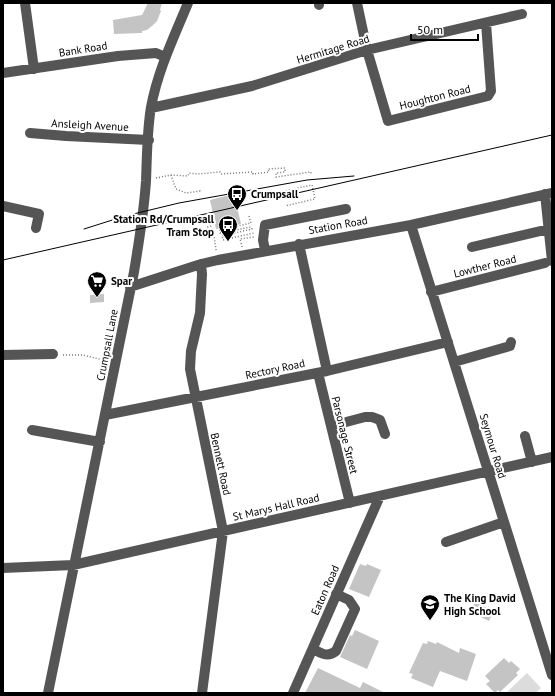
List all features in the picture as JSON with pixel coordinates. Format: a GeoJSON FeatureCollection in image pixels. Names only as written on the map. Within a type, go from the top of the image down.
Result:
{"type":"FeatureCollection","features":[{"type":"Feature","properties":{"kind":"street"},"geometry":{"type":"LineString","coordinates":[[24,3],[34,69]]}},
{"type":"Feature","properties":{"kind":"street","name":"Crumpsall Lane"},"geometry":{"type":"LineString","coordinates":[[48,693],[134,272],[145,196],[151,108],[165,57],[188,3]]}},
{"type":"Feature","properties":{"kind":"street"},"geometry":{"type":"LineString","coordinates":[[357,3],[367,50]]}},
{"type":"Feature","properties":{"kind":"street","name":"Hermitage Road"},"geometry":{"type":"LineString","coordinates":[[151,108],[252,86],[367,50],[522,14]]}},
{"type":"Feature","properties":{"kind":"street","name":"Houghton Road"},"geometry":{"type":"LineString","coordinates":[[367,50],[388,121],[488,96],[491,91],[486,23]]}},
{"type":"Feature","properties":{"kind":"street","name":"Bank Road"},"geometry":{"type":"LineString","coordinates":[[3,73],[118,56],[156,53],[165,57]]}},
{"type":"Feature","properties":{"kind":"street","name":"Ansleigh Avenue"},"geometry":{"type":"LineString","coordinates":[[30,132],[66,136],[149,140]]}},
{"type":"Feature","properties":{"kind":"street"},"geometry":{"type":"LineString","coordinates":[[548,262],[549,193]]}},
{"type":"Feature","properties":{"kind":"street","name":"Station Road"},"geometry":{"type":"LineString","coordinates":[[130,287],[218,260],[265,250],[411,225],[549,193]]}},
{"type":"Feature","properties":{"kind":"street"},"geometry":{"type":"LineString","coordinates":[[3,206],[39,214],[36,228]]}},
{"type":"Feature","properties":{"kind":"street"},"geometry":{"type":"LineString","coordinates":[[265,250],[263,240],[264,225],[346,209]]}},
{"type":"Feature","properties":{"kind":"street","name":"Seymour Road"},"geometry":{"type":"LineString","coordinates":[[411,225],[552,675]]}},
{"type":"Feature","properties":{"kind":"street"},"geometry":{"type":"LineString","coordinates":[[472,247],[549,229]]}},
{"type":"Feature","properties":{"kind":"street","name":"Parsonage Street"},"geometry":{"type":"LineString","coordinates":[[299,244],[314,313],[331,426],[350,503]]}},
{"type":"Feature","properties":{"kind":"street","name":"Lowther Road"},"geometry":{"type":"LineString","coordinates":[[431,292],[548,262]]}},
{"type":"Feature","properties":{"kind":"street","name":"Bennett Road"},"geometry":{"type":"LineString","coordinates":[[201,264],[202,274],[200,313],[191,351],[190,369],[223,531],[202,693]]}},
{"type":"Feature","properties":{"kind":"street","name":"Rectory Road"},"geometry":{"type":"LineString","coordinates":[[105,415],[322,372],[448,342]]}},
{"type":"Feature","properties":{"kind":"street"},"geometry":{"type":"LineString","coordinates":[[454,362],[510,346],[511,342]]}},
{"type":"Feature","properties":{"kind":"street"},"geometry":{"type":"LineString","coordinates":[[3,354],[53,354]]}},
{"type":"Feature","properties":{"kind":"street"},"geometry":{"type":"LineString","coordinates":[[331,426],[372,417],[380,420],[385,434]]}},
{"type":"Feature","properties":{"kind":"street"},"geometry":{"type":"LineString","coordinates":[[32,430],[100,442]]}},
{"type":"Feature","properties":{"kind":"street"},"geometry":{"type":"LineString","coordinates":[[525,436],[532,462]]}},
{"type":"Feature","properties":{"kind":"street","name":"St Marys Hall Road"},"geometry":{"type":"LineString","coordinates":[[3,568],[73,565],[552,457]]}},
{"type":"Feature","properties":{"kind":"street","name":"Eaton Road"},"geometry":{"type":"LineString","coordinates":[[293,693],[380,496]]}},
{"type":"Feature","properties":{"kind":"street"},"geometry":{"type":"LineString","coordinates":[[446,542],[504,522]]}},
{"type":"Feature","properties":{"kind":"street"},"geometry":{"type":"LineString","coordinates":[[313,649],[328,655],[336,651],[355,609],[349,600],[336,594]]}},
{"type":"Feature","properties":{"kind":"path"},"geometry":{"type":"LineString","coordinates":[[146,180],[171,175],[188,176],[189,173],[198,174],[220,172],[221,174],[253,172],[253,174],[284,168],[285,172],[276,173],[276,177],[311,172],[311,174]]}},
{"type":"Feature","properties":{"kind":"path"},"geometry":{"type":"LineString","coordinates":[[171,175],[176,189],[186,193],[200,191],[200,194]]}},
{"type":"Feature","properties":{"kind":"path"},"geometry":{"type":"LineString","coordinates":[[285,206],[315,199],[312,182]]}},
{"type":"Feature","properties":{"kind":"path"},"geometry":{"type":"LineString","coordinates":[[280,192],[312,185]]}},
{"type":"Feature","properties":{"kind":"path"},"geometry":{"type":"LineString","coordinates":[[244,255],[240,239],[255,236],[254,233],[223,240],[222,236],[252,229],[251,227],[220,233],[220,230],[251,223],[249,216]]}},
{"type":"Feature","properties":{"kind":"path"},"geometry":{"type":"LineString","coordinates":[[212,224],[212,226],[207,227],[208,230],[213,229],[218,260]]}},
{"type":"Feature","properties":{"kind":"path"},"geometry":{"type":"LineString","coordinates":[[53,354],[82,355],[116,363]]}},
{"type":"Feature","properties":{"kind":"shaded area"},"geometry":{"type":"Polygon","coordinates":[[[527,673],[541,688],[536,693],[506,693],[527,673]]]}},
{"type":"Feature","properties":{"kind":"building"},"geometry":{"type":"Polygon","coordinates":[[[148,3],[162,3],[157,21],[152,26],[147,30],[142,31],[142,33],[114,34],[113,20],[142,15],[148,3]]]}},
{"type":"Feature","properties":{"kind":"building"},"geometry":{"type":"Polygon","coordinates":[[[234,194],[241,224],[216,229],[210,200],[234,194]]]}},
{"type":"Feature","properties":{"kind":"building","name":"Spar"},"geometry":{"type":"Polygon","coordinates":[[[104,294],[104,302],[90,303],[90,295],[104,294]]]}},
{"type":"Feature","properties":{"kind":"building"},"geometry":{"type":"Polygon","coordinates":[[[360,564],[366,566],[367,564],[381,570],[369,597],[349,589],[360,564]]]}},
{"type":"Feature","properties":{"kind":"building"},"geometry":{"type":"Polygon","coordinates":[[[475,602],[493,611],[489,621],[470,612],[475,602]]]}},
{"type":"Feature","properties":{"kind":"building"},"geometry":{"type":"Polygon","coordinates":[[[355,630],[379,641],[367,669],[340,657],[350,635],[352,636],[355,630]]]}},
{"type":"Feature","properties":{"kind":"building"},"geometry":{"type":"Polygon","coordinates":[[[428,641],[436,644],[437,642],[459,653],[460,648],[476,654],[467,681],[440,671],[433,687],[411,678],[413,674],[409,673],[423,643],[427,644],[428,641]]]}},
{"type":"Feature","properties":{"kind":"building"},"geometry":{"type":"Polygon","coordinates":[[[504,658],[509,663],[511,661],[520,669],[516,673],[518,675],[500,692],[498,690],[495,693],[486,684],[490,681],[485,676],[504,658]]]}},
{"type":"Feature","properties":{"kind":"building"},"geometry":{"type":"Polygon","coordinates":[[[318,668],[360,688],[363,682],[385,693],[305,693],[318,668]]]}},
{"type":"Feature","properties":{"kind":"tram line"},"geometry":{"type":"LineString","coordinates":[[3,260],[552,135]]}},
{"type":"Feature","properties":{"kind":"tram line"},"geometry":{"type":"LineString","coordinates":[[84,229],[125,216],[179,203],[307,180],[354,176]]}},
{"type":"Feature","properties":{"kind":"place","name":"Crumpsall"},"geometry":{"type":"Point","coordinates":[237,211]}},
{"type":"Feature","properties":{"kind":"place","name":"Station Rd/Crumpsall Tram Stop"},"geometry":{"type":"Point","coordinates":[228,242]}},
{"type":"Feature","properties":{"kind":"place","name":"Spar"},"geometry":{"type":"Point","coordinates":[97,298]}},
{"type":"Feature","properties":{"kind":"place","name":"The King David High School"},"geometry":{"type":"Point","coordinates":[430,621]}}]}
